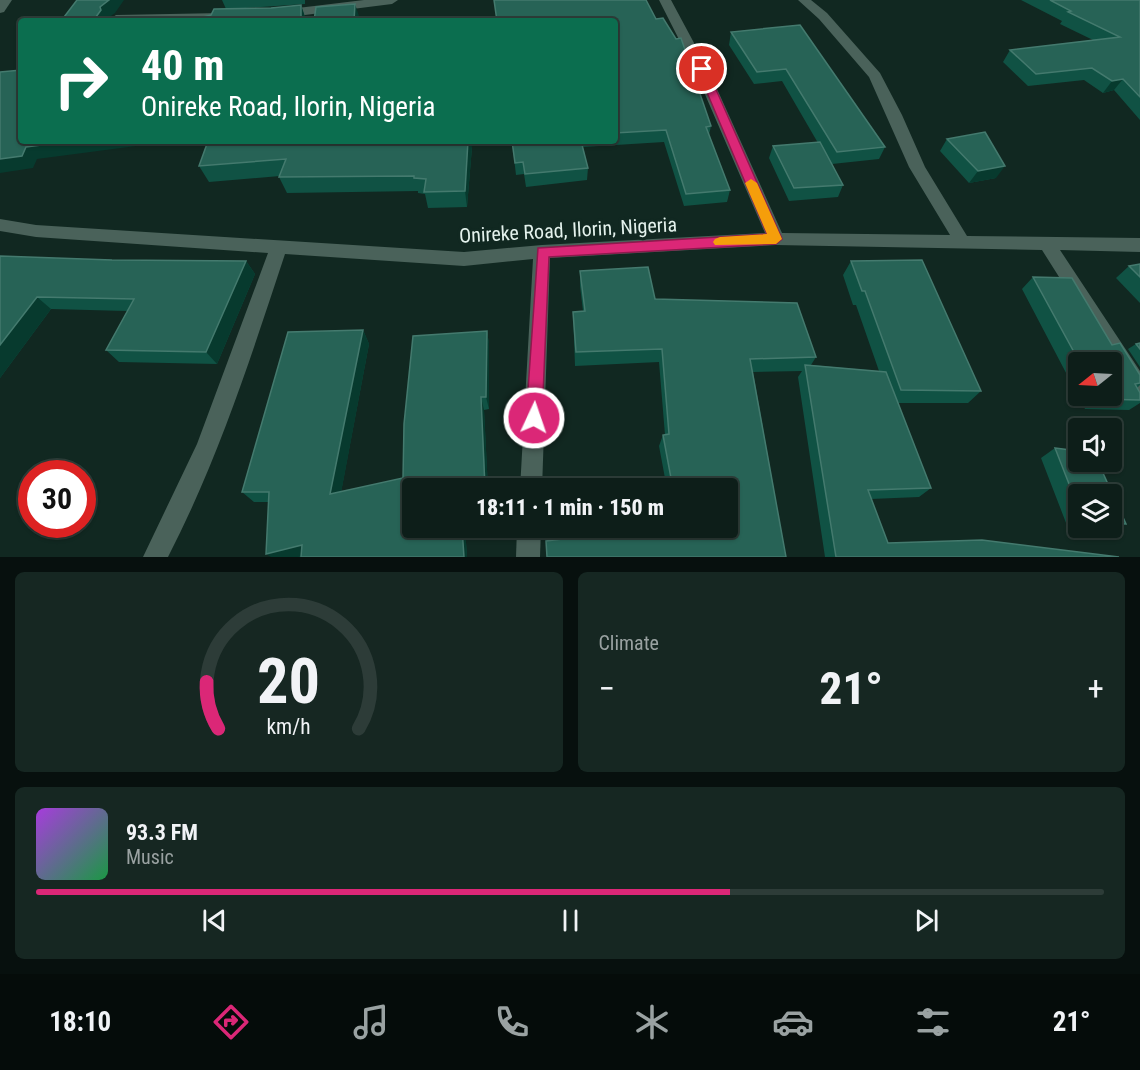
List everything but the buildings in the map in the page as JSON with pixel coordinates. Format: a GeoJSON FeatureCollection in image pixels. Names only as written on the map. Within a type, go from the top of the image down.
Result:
{"type":"FeatureCollection","features":[{"type":"Feature","properties":{"kind":"street"},"geometry":{"type":"LineString","coordinates":[[0,9],[6,0]]}},
{"type":"Feature","properties":{"kind":"street"},"geometry":{"type":"LineString","coordinates":[[269,15],[392,0]]}},
{"type":"Feature","properties":{"kind":"street"},"geometry":{"type":"LineString","coordinates":[[665,0],[702,69],[776,239]]}},
{"type":"Feature","properties":{"kind":"street"},"geometry":{"type":"LineString","coordinates":[[804,0],[823,16],[875,76],[895,115],[917,167],[961,240]]}},
{"type":"Feature","properties":{"kind":"street"},"geometry":{"type":"LineString","coordinates":[[174,18],[231,17]]}},
{"type":"Feature","properties":{"kind":"street","name":"Onireke Road, Ilorin, Nigeria"},"geometry":{"type":"LineString","coordinates":[[0,225],[36,231],[464,259],[542,252],[776,239],[961,240],[1140,245]]}},
{"type":"Feature","properties":{"kind":"street"},"geometry":{"type":"LineString","coordinates":[[1047,244],[1140,388]]}},
{"type":"Feature","properties":{"kind":"street"},"geometry":{"type":"LineString","coordinates":[[155,557],[172,526],[229,389],[279,246]]}},
{"type":"Feature","properties":{"kind":"street"},"geometry":{"type":"LineString","coordinates":[[532,478],[542,252]]}},
{"type":"Feature","properties":{"kind":"street"},"geometry":{"type":"LineString","coordinates":[[528,557],[529,538]]}},
{"type":"Feature","properties":{"kind":"slow traffic"},"geometry":{"type":"LineString","coordinates":[[720,242],[776,239],[751,183]]}},
{"type":"Feature","properties":{"kind":"route"},"geometry":{"type":"LineString","coordinates":[[534,418],[542,252],[776,239],[702,69]]}}]}
